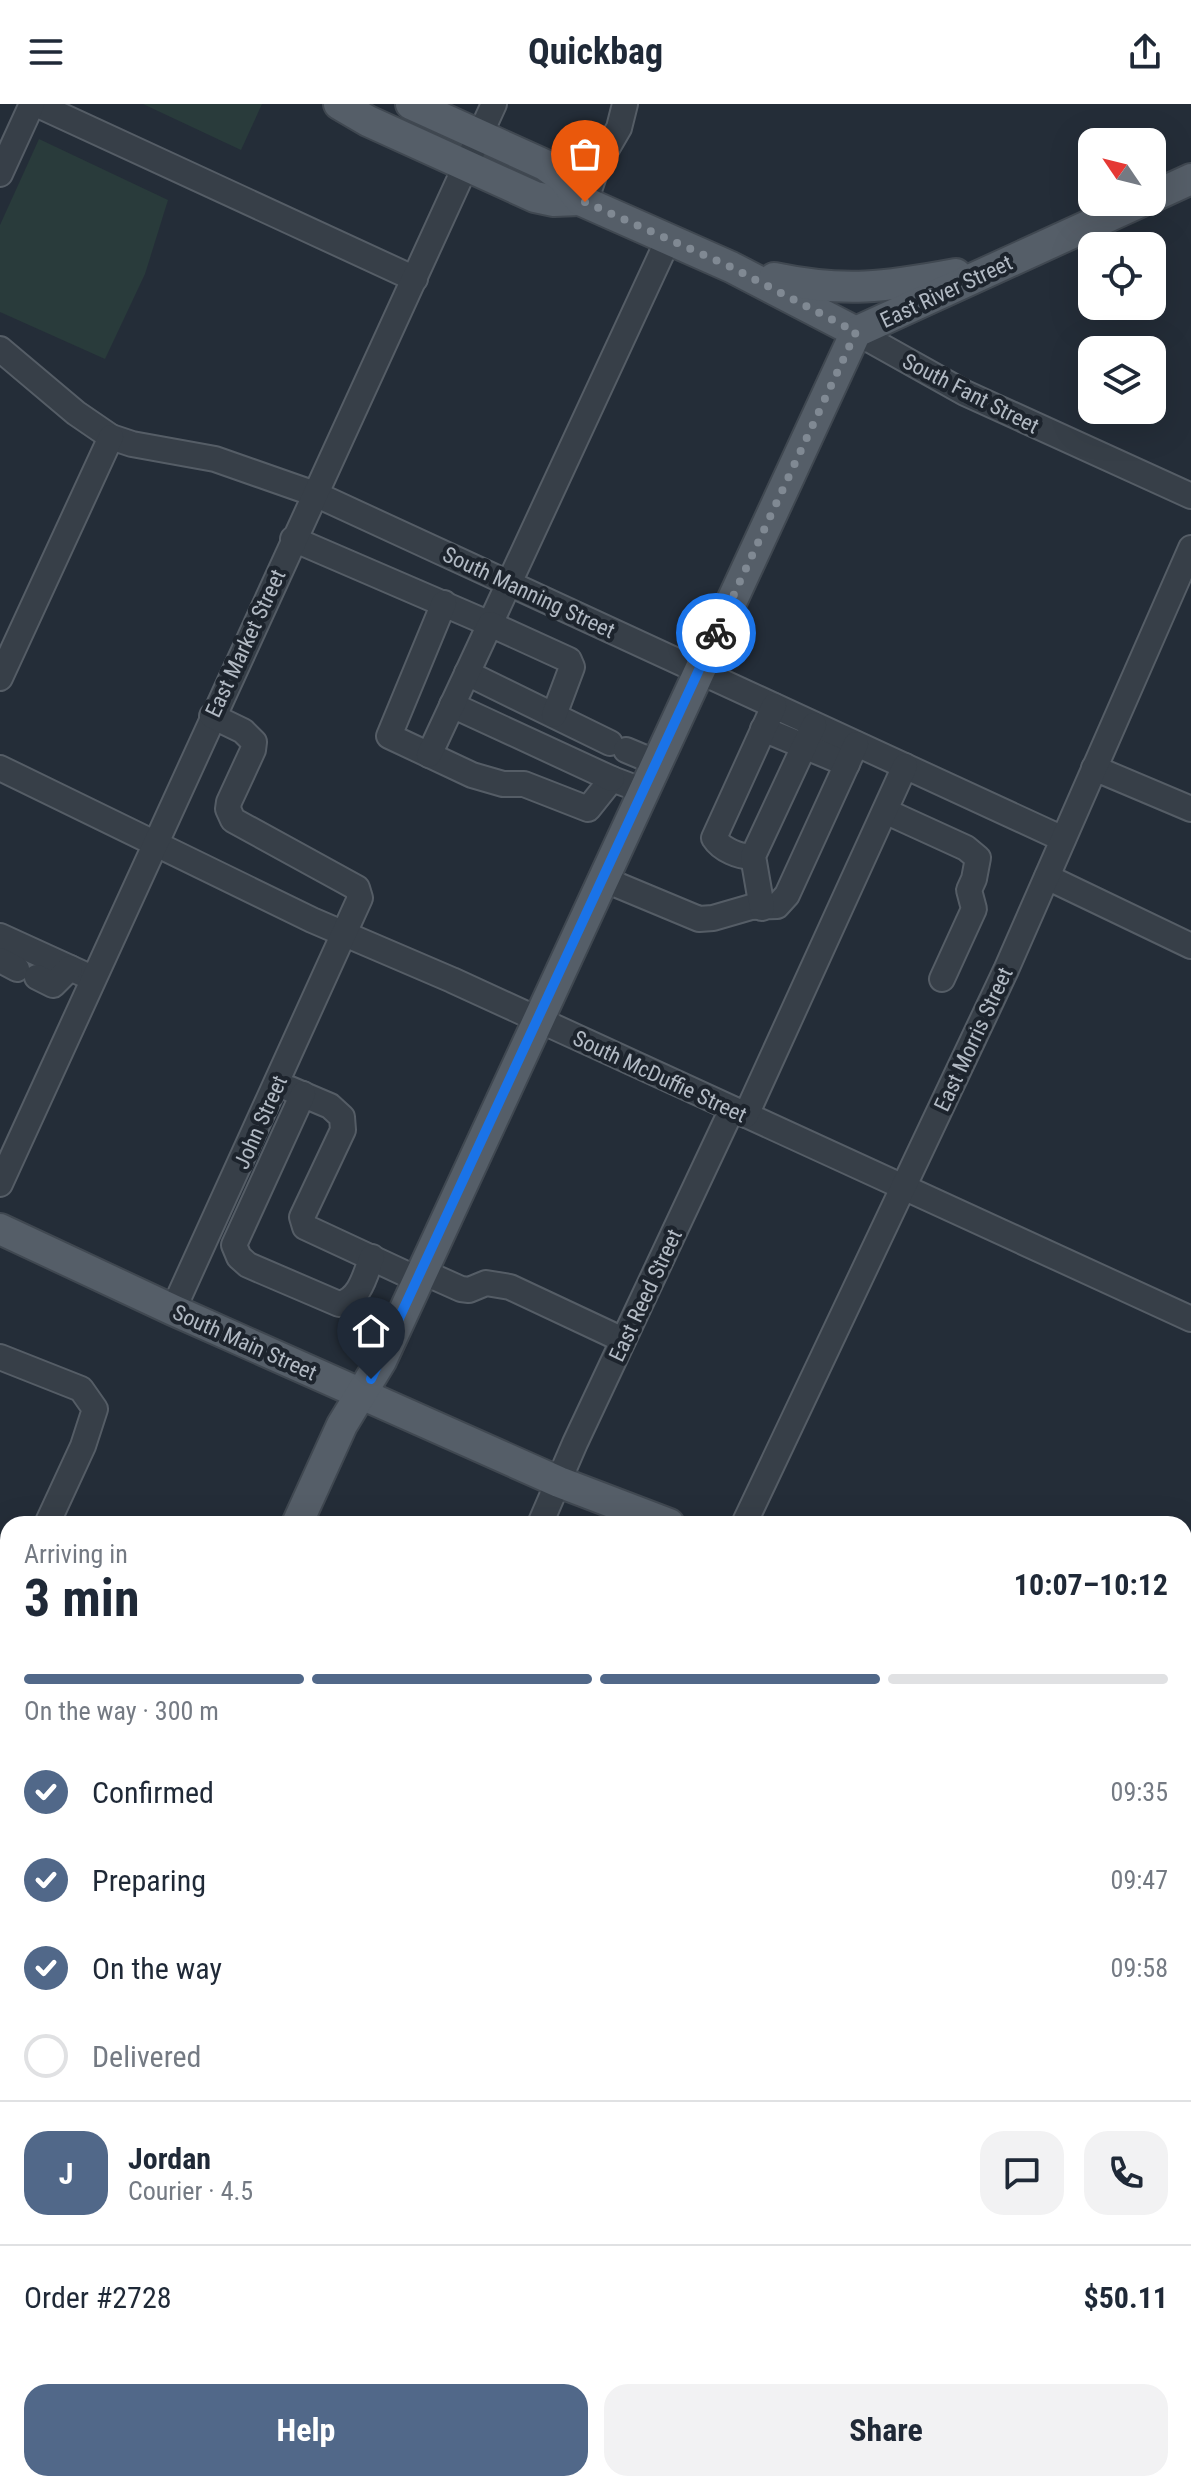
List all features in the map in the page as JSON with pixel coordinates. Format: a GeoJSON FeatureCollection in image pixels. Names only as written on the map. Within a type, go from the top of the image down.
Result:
{"type":"FeatureCollection","features":[{"type":"Feature","properties":{"kind":"main road","name":"South Fant Street"},"geometry":{"type":"LineString","coordinates":[[339,104],[368,121],[535,197],[554,201],[583,201]]}},
{"type":"Feature","properties":{"kind":"main road","name":"South Fant Street"},"geometry":{"type":"LineString","coordinates":[[411,104],[545,165],[563,178],[583,201],[731,267],[856,332]]}},
{"type":"Feature","properties":{"kind":"main road"},"geometry":{"type":"LineString","coordinates":[[1166,191],[1191,179]]}},
{"type":"Feature","properties":{"kind":"main road","name":"East River Street"},"geometry":{"type":"LineString","coordinates":[[301,1516],[342,1425],[381,1361],[421,1276],[856,332],[1109,216]]}},
{"type":"Feature","properties":{"kind":"main road"},"geometry":{"type":"LineString","coordinates":[[731,267],[778,279],[842,289],[873,288],[997,267]]}},
{"type":"Feature","properties":{"kind":"main road","name":"South Main Street"},"geometry":{"type":"LineString","coordinates":[[0,1229],[173,1310],[559,1482],[648,1516]]}},
{"type":"Feature","properties":{"kind":"street"},"geometry":{"type":"LineString","coordinates":[[0,174],[34,104],[415,279]]}},
{"type":"Feature","properties":{"kind":"street","name":"East Market Street"},"geometry":{"type":"LineString","coordinates":[[0,1184],[46,961],[154,842],[494,104]]}},
{"type":"Feature","properties":{"kind":"street"},"geometry":{"type":"LineString","coordinates":[[583,201],[598,164],[619,128],[625,104]]}},
{"type":"Feature","properties":{"kind":"street"},"geometry":{"type":"LineString","coordinates":[[429,755],[668,240]]}},
{"type":"Feature","properties":{"kind":"street","name":"South Fant Street"},"geometry":{"type":"LineString","coordinates":[[856,332],[965,393],[1191,496]]}},
{"type":"Feature","properties":{"kind":"street","name":"South Manning Street"},"geometry":{"type":"LineString","coordinates":[[0,349],[76,413],[111,437],[132,444],[215,459],[315,494],[774,706],[809,735],[851,754],[905,766],[1063,839]]}},
{"type":"Feature","properties":{"kind":"street"},"geometry":{"type":"LineString","coordinates":[[0,678],[111,437]]}},
{"type":"Feature","properties":{"kind":"street"},"geometry":{"type":"LineString","coordinates":[[293,539],[569,660],[572,667],[554,715]]}},
{"type":"Feature","properties":{"kind":"street","name":"East Morris Street"},"geometry":{"type":"LineString","coordinates":[[748,1516],[1006,970],[1191,548]]}},
{"type":"Feature","properties":{"kind":"street"},"geometry":{"type":"LineString","coordinates":[[444,603],[389,736],[472,775],[503,784],[524,784],[588,809],[612,779]]}},
{"type":"Feature","properties":{"kind":"street"},"geometry":{"type":"LineString","coordinates":[[467,673],[657,763]]}},
{"type":"Feature","properties":{"kind":"street"},"geometry":{"type":"LineString","coordinates":[[452,705],[644,791]]}},
{"type":"Feature","properties":{"kind":"street"},"geometry":{"type":"LineString","coordinates":[[753,856],[744,857],[718,844],[714,838],[774,706]]}},
{"type":"Feature","properties":{"kind":"street","name":"John Street"},"geometry":{"type":"LineString","coordinates":[[173,1310],[360,898],[357,888],[239,825],[229,816],[229,802],[254,742],[243,731],[212,716]]}},
{"type":"Feature","properties":{"kind":"street"},"geometry":{"type":"LineString","coordinates":[[762,908],[753,856],[809,735],[763,729]]}},
{"type":"Feature","properties":{"kind":"street"},"geometry":{"type":"LineString","coordinates":[[603,879],[699,919],[751,907],[777,906],[787,895],[851,754]]}},
{"type":"Feature","properties":{"kind":"street","name":"East Reed Street"},"geometry":{"type":"LineString","coordinates":[[544,1516],[623,1340],[739,1112],[905,766]]}},
{"type":"Feature","properties":{"kind":"street","name":"South McDuffie Street"},"geometry":{"type":"LineString","coordinates":[[0,768],[344,934],[539,1020],[1191,1319]]}},
{"type":"Feature","properties":{"kind":"street"},"geometry":{"type":"LineString","coordinates":[[1094,768],[1191,809]]}},
{"type":"Feature","properties":{"kind":"street"},"geometry":{"type":"LineString","coordinates":[[885,811],[966,848],[978,858],[969,890],[974,909],[942,979]]}},
{"type":"Feature","properties":{"kind":"street"},"geometry":{"type":"LineString","coordinates":[[1047,877],[1191,946]]}},
{"type":"Feature","properties":{"kind":"street"},"geometry":{"type":"LineString","coordinates":[[0,936],[46,961]]}},
{"type":"Feature","properties":{"kind":"street"},"geometry":{"type":"LineString","coordinates":[[278,1083],[330,1106],[342,1117],[343,1130],[302,1217],[305,1227],[372,1257],[461,1289],[469,1290],[486,1283],[510,1287],[623,1340]]}},
{"type":"Feature","properties":{"kind":"street"},"geometry":{"type":"LineString","coordinates":[[303,1094],[234,1245],[239,1257],[248,1265],[339,1304],[348,1302],[358,1292],[372,1257]]}},
{"type":"Feature","properties":{"kind":"street"},"geometry":{"type":"LineString","coordinates":[[0,1357],[81,1389],[95,1409],[83,1446],[51,1516]]}},
{"type":"Feature","properties":{"kind":"shaded area"},"geometry":{"type":"Polygon","coordinates":[[[143,104],[262,104],[241,150],[143,104]]]}},
{"type":"Feature","properties":{"kind":"shaded area"},"geometry":{"type":"Polygon","coordinates":[[[39,139],[168,200],[145,274],[105,359],[0,312],[0,225],[39,139]]]}},
{"type":"Feature","properties":{"kind":"way so far"},"geometry":{"type":"LineString","coordinates":[[585,202],[731,267],[856,332],[716,633]]}},
{"type":"Feature","properties":{"kind":"route"},"geometry":{"type":"LineString","coordinates":[[371,1379],[716,633]]}}]}
